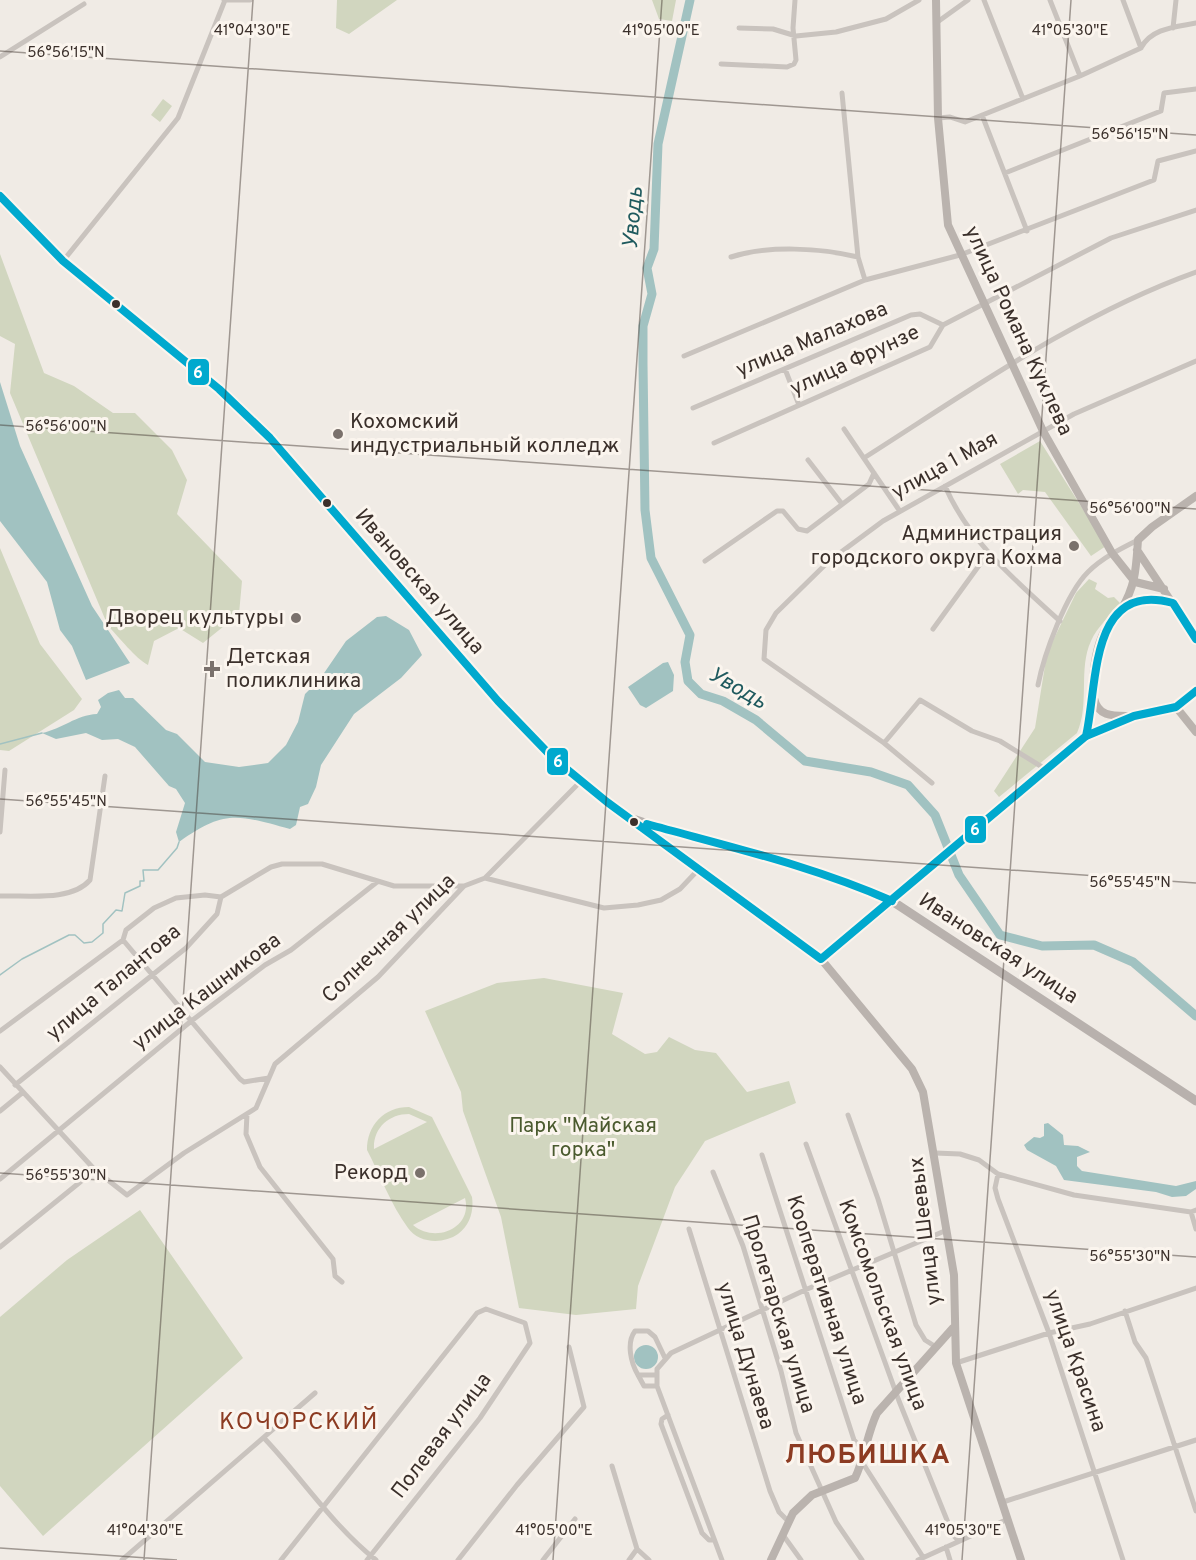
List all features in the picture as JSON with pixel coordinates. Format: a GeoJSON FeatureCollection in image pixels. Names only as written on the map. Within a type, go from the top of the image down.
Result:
{"type":"FeatureCollection","features":[{"type":"Feature","properties":{"kind":"main road","name":"улица Романа Куклева"},"geometry":{"type":"LineString","coordinates":[[936,0],[938,118],[945,208],[960,255],[1043,431],[1112,553],[1135,582]]}},
{"type":"Feature","properties":{"kind":"main road","name":"Ивановская улица"},"geometry":{"type":"LineString","coordinates":[[0,196],[63,261],[219,389],[262,430],[498,701],[580,782],[821,959]]}},
{"type":"Feature","properties":{"kind":"main road"},"geometry":{"type":"LineString","coordinates":[[1086,736],[1096,658],[1103,634],[1121,610],[1135,582],[1138,540],[1152,526],[1196,495]]}},
{"type":"Feature","properties":{"kind":"main road"},"geometry":{"type":"LineString","coordinates":[[1137,550],[1196,639]]}},
{"type":"Feature","properties":{"kind":"main road"},"geometry":{"type":"LineString","coordinates":[[1135,582],[1164,588]]}},
{"type":"Feature","properties":{"kind":"main road"},"geometry":{"type":"LineString","coordinates":[[1121,610],[1134,600],[1145,597],[1173,603]]}},
{"type":"Feature","properties":{"kind":"main road"},"geometry":{"type":"LineString","coordinates":[[821,959],[892,902],[1086,736],[1134,716],[1176,707],[1196,691]]}},
{"type":"Feature","properties":{"kind":"main road"},"geometry":{"type":"LineString","coordinates":[[1093,694],[1098,710],[1103,714],[1134,716]]}},
{"type":"Feature","properties":{"kind":"main road"},"geometry":{"type":"LineString","coordinates":[[1176,707],[1196,732]]}},
{"type":"Feature","properties":{"kind":"main road","name":"Ивановская улица"},"geometry":{"type":"LineString","coordinates":[[628,817],[684,835],[798,865],[851,883],[892,902],[1196,1101]]}},
{"type":"Feature","properties":{"kind":"main road"},"geometry":{"type":"LineString","coordinates":[[673,851],[675,839],[684,835]]}},
{"type":"Feature","properties":{"kind":"main road","name":"улица Шеевых"},"geometry":{"type":"LineString","coordinates":[[821,959],[912,1069],[923,1092],[935,1153],[955,1288],[953,1329],[956,1363],[1021,1560]]}},
{"type":"Feature","properties":{"kind":"main road"},"geometry":{"type":"LineString","coordinates":[[771,1560],[793,1513],[812,1495],[855,1478],[865,1452],[869,1430],[877,1413],[953,1329]]}},
{"type":"Feature","properties":{"kind":"street"},"geometry":{"type":"LineString","coordinates":[[63,261],[178,118],[224,0],[250,0]]}},
{"type":"Feature","properties":{"kind":"street"},"geometry":{"type":"LineString","coordinates":[[721,64],[787,67],[796,60],[796,36],[793,28],[795,0]]}},
{"type":"Feature","properties":{"kind":"street"},"geometry":{"type":"LineString","coordinates":[[739,28],[773,29],[796,36],[836,32],[886,19],[919,0]]}},
{"type":"Feature","properties":{"kind":"street"},"geometry":{"type":"LineString","coordinates":[[936,21],[968,0]]}},
{"type":"Feature","properties":{"kind":"street"},"geometry":{"type":"LineString","coordinates":[[984,0],[1023,99]]}},
{"type":"Feature","properties":{"kind":"street"},"geometry":{"type":"LineString","coordinates":[[1050,0],[1080,76]]}},
{"type":"Feature","properties":{"kind":"street"},"geometry":{"type":"LineString","coordinates":[[1123,0],[1141,48]]}},
{"type":"Feature","properties":{"kind":"street"},"geometry":{"type":"LineString","coordinates":[[1173,28],[1176,0]]}},
{"type":"Feature","properties":{"kind":"street"},"geometry":{"type":"LineString","coordinates":[[0,57],[84,4]]}},
{"type":"Feature","properties":{"kind":"street"},"geometry":{"type":"LineString","coordinates":[[938,118],[950,117],[965,122],[1080,76],[1141,48],[1145,40],[1154,33],[1196,23]]}},
{"type":"Feature","properties":{"kind":"street"},"geometry":{"type":"LineString","coordinates":[[1005,173],[1161,111],[1164,93],[1196,89]]}},
{"type":"Feature","properties":{"kind":"street"},"geometry":{"type":"LineString","coordinates":[[842,93],[858,257],[865,280]]}},
{"type":"Feature","properties":{"kind":"street"},"geometry":{"type":"LineString","coordinates":[[982,115],[1027,231]]}},
{"type":"Feature","properties":{"kind":"street"},"geometry":{"type":"LineString","coordinates":[[684,356],[865,280],[960,255],[1027,231],[1154,180],[1158,161],[1196,151]]}},
{"type":"Feature","properties":{"kind":"street","name":"улица Фрунзе"},"geometry":{"type":"LineString","coordinates":[[714,443],[930,348],[944,326],[1111,238],[1196,210]]}},
{"type":"Feature","properties":{"kind":"street"},"geometry":{"type":"LineString","coordinates":[[731,256],[766,249],[858,257]]}},
{"type":"Feature","properties":{"kind":"street"},"geometry":{"type":"LineString","coordinates":[[864,458],[1012,364],[1110,307],[1196,272]]}},
{"type":"Feature","properties":{"kind":"street","name":"улица Малахова"},"geometry":{"type":"LineString","coordinates":[[693,408],[911,315],[920,314],[944,326]]}},
{"type":"Feature","properties":{"kind":"street","name":"улица 1 Мая"},"geometry":{"type":"LineString","coordinates":[[884,743],[821,702],[764,659],[766,630],[776,613],[829,561],[899,510],[1074,414],[1196,361]]}},
{"type":"Feature","properties":{"kind":"street"},"geometry":{"type":"LineString","coordinates":[[785,369],[799,405]]}},
{"type":"Feature","properties":{"kind":"street"},"geometry":{"type":"LineString","coordinates":[[844,429],[899,510]]}},
{"type":"Feature","properties":{"kind":"street"},"geometry":{"type":"LineString","coordinates":[[808,460],[842,504]]}},
{"type":"Feature","properties":{"kind":"street"},"geometry":{"type":"LineString","coordinates":[[705,561],[777,511],[783,511],[798,529],[807,531],[869,484],[874,473]]}},
{"type":"Feature","properties":{"kind":"street"},"geometry":{"type":"LineString","coordinates":[[945,486],[977,538],[997,564],[1060,621]]}},
{"type":"Feature","properties":{"kind":"street"},"geometry":{"type":"LineString","coordinates":[[1038,685],[1043,656],[1087,573],[1112,553],[1138,540]]}},
{"type":"Feature","properties":{"kind":"street"},"geometry":{"type":"LineString","coordinates":[[933,629],[982,561],[992,555]]}},
{"type":"Feature","properties":{"kind":"street"},"geometry":{"type":"LineString","coordinates":[[932,783],[884,743],[920,700],[972,731],[1000,741],[1047,770]]}},
{"type":"Feature","properties":{"kind":"street"},"geometry":{"type":"LineString","coordinates":[[0,832],[5,770]]}},
{"type":"Feature","properties":{"kind":"street"},"geometry":{"type":"LineString","coordinates":[[0,896],[58,894],[84,886],[90,880],[105,776]]}},
{"type":"Feature","properties":{"kind":"street","name":"Солнечная улица"},"geometry":{"type":"LineString","coordinates":[[95,1170],[127,1195],[184,1153],[256,1108],[276,1064],[378,978],[464,886],[485,878],[580,782]]}},
{"type":"Feature","properties":{"kind":"street"},"geometry":{"type":"LineString","coordinates":[[0,1031],[123,940],[126,930],[154,908],[168,901],[205,895],[221,897],[271,867],[282,864],[322,864],[394,886],[464,886]]}},
{"type":"Feature","properties":{"kind":"street"},"geometry":{"type":"LineString","coordinates":[[485,878],[604,908],[661,900],[680,889],[698,870]]}},
{"type":"Feature","properties":{"kind":"street","name":"улица Кашникова"},"geometry":{"type":"LineString","coordinates":[[0,1179],[190,1022],[265,966],[291,950],[377,882]]}},
{"type":"Feature","properties":{"kind":"street","name":"улица Талантова"},"geometry":{"type":"LineString","coordinates":[[15,1085],[186,948],[217,914],[221,897]]}},
{"type":"Feature","properties":{"kind":"street"},"geometry":{"type":"LineString","coordinates":[[123,940],[240,1079],[244,1082],[269,1078]]}},
{"type":"Feature","properties":{"kind":"street"},"geometry":{"type":"LineString","coordinates":[[0,1067],[95,1170],[0,1247]]}},
{"type":"Feature","properties":{"kind":"street"},"geometry":{"type":"LineString","coordinates":[[0,1112],[22,1093]]}},
{"type":"Feature","properties":{"kind":"street"},"geometry":{"type":"LineString","coordinates":[[247,1114],[246,1134],[260,1167],[333,1259],[335,1276],[342,1282]]}},
{"type":"Feature","properties":{"kind":"street"},"geometry":{"type":"LineString","coordinates":[[848,1114],[878,1200],[916,1325],[926,1340],[936,1347]]}},
{"type":"Feature","properties":{"kind":"street","name":"Комсомольская улица"},"geometry":{"type":"LineString","coordinates":[[806,1144],[896,1392],[952,1535],[959,1541]]}},
{"type":"Feature","properties":{"kind":"street"},"geometry":{"type":"LineString","coordinates":[[935,1153],[960,1154],[979,1160],[998,1174],[1074,1195],[1193,1211],[1196,1229]]}},
{"type":"Feature","properties":{"kind":"street","name":"Кооперативная улица"},"geometry":{"type":"LineString","coordinates":[[762,1155],[854,1440],[865,1452]]}},
{"type":"Feature","properties":{"kind":"street","name":"Пролетарская улица"},"geometry":{"type":"LineString","coordinates":[[713,1172],[742,1246],[796,1433],[836,1522],[862,1560]]}},
{"type":"Feature","properties":{"kind":"street","name":"улица Красина"},"geometry":{"type":"LineString","coordinates":[[998,1174],[995,1188],[998,1199],[1049,1333],[1123,1560]]}},
{"type":"Feature","properties":{"kind":"street","name":"улица Дунаева"},"geometry":{"type":"LineString","coordinates":[[689,1229],[770,1491],[779,1512],[789,1522]]}},
{"type":"Feature","properties":{"kind":"street"},"geometry":{"type":"LineString","coordinates":[[722,1560],[657,1386],[656,1375],[665,1358],[719,1329],[851,1269],[947,1230]]}},
{"type":"Feature","properties":{"kind":"street"},"geometry":{"type":"LineString","coordinates":[[956,1363],[1049,1333],[1090,1324],[1196,1288]]}},
{"type":"Feature","properties":{"kind":"street","name":"Полевая улица"},"geometry":{"type":"LineString","coordinates":[[321,1506],[477,1313],[486,1309],[525,1323],[528,1327],[530,1343],[480,1418],[368,1558]]}},
{"type":"Feature","properties":{"kind":"street"},"geometry":{"type":"LineString","coordinates":[[1125,1311],[1135,1342],[1146,1358],[1196,1511]]}},
{"type":"Feature","properties":{"kind":"street"},"geometry":{"type":"LineString","coordinates":[[657,1386],[644,1386],[639,1375],[631,1354],[632,1335],[635,1331],[648,1330],[655,1337],[665,1358]]}},
{"type":"Feature","properties":{"kind":"street"},"geometry":{"type":"LineString","coordinates":[[458,1560],[517,1485],[584,1407],[569,1347]]}},
{"type":"Feature","properties":{"kind":"street"},"geometry":{"type":"LineString","coordinates":[[639,1375],[656,1375]]}},
{"type":"Feature","properties":{"kind":"street"},"geometry":{"type":"LineString","coordinates":[[122,1560],[315,1393]]}},
{"type":"Feature","properties":{"kind":"street"},"geometry":{"type":"LineString","coordinates":[[668,1415],[662,1419],[661,1424],[702,1533],[709,1540],[713,1540]]}},
{"type":"Feature","properties":{"kind":"street"},"geometry":{"type":"LineString","coordinates":[[264,1438],[368,1558],[376,1560]]}},
{"type":"Feature","properties":{"kind":"street"},"geometry":{"type":"LineString","coordinates":[[1003,1502],[1095,1470],[1196,1440]]}},
{"type":"Feature","properties":{"kind":"street"},"geometry":{"type":"LineString","coordinates":[[862,1462],[876,1480],[921,1559],[1008,1519]]}},
{"type":"Feature","properties":{"kind":"street"},"geometry":{"type":"LineString","coordinates":[[612,1466],[637,1550],[649,1560]]}},
{"type":"Feature","properties":{"kind":"street"},"geometry":{"type":"LineString","coordinates":[[281,1560],[321,1506]]}},
{"type":"Feature","properties":{"kind":"street"},"geometry":{"type":"LineString","coordinates":[[543,1560],[574,1519]]}},
{"type":"Feature","properties":{"kind":"street"},"geometry":{"type":"LineString","coordinates":[[783,1535],[801,1560]]}},
{"type":"Feature","properties":{"kind":"street"},"geometry":{"type":"LineString","coordinates":[[946,1547],[950,1560]]}},
{"type":"Feature","properties":{"kind":"street"},"geometry":{"type":"LineString","coordinates":[[629,1560],[637,1550]]}},
{"type":"Feature","properties":{"kind":"green space"},"geometry":{"type":"Polygon","coordinates":[[[337,0],[397,0],[349,34],[336,28],[337,0]]]}},
{"type":"Feature","properties":{"kind":"green space"},"geometry":{"type":"Polygon","coordinates":[[[652,0],[676,0],[672,21],[659,19],[652,0]]]}},
{"type":"Feature","properties":{"kind":"green space"},"geometry":{"type":"Polygon","coordinates":[[[163,99],[172,106],[160,122],[151,115],[163,99]]]}},
{"type":"Feature","properties":{"kind":"green space"},"geometry":{"type":"Polygon","coordinates":[[[0,254],[44,373],[74,386],[113,413],[135,413],[172,450],[187,480],[177,514],[242,581],[239,614],[203,643],[179,628],[154,641],[148,665],[133,653],[108,626],[10,393],[15,344],[0,336],[0,254]]]}},
{"type":"Feature","properties":{"kind":"green space"},"geometry":{"type":"Polygon","coordinates":[[[1040,441],[1106,546],[1091,556],[1045,492],[1023,490],[1018,494],[1000,464],[1040,441]]]}},
{"type":"Feature","properties":{"kind":"green space"},"geometry":{"type":"Polygon","coordinates":[[[0,548],[40,644],[82,699],[74,710],[9,751],[0,750],[0,548]]]}},
{"type":"Feature","properties":{"kind":"green space"},"geometry":{"type":"Polygon","coordinates":[[[1089,579],[1097,583],[1095,589],[1108,598],[1114,597],[1120,603],[1097,631],[1087,652],[1083,710],[1077,733],[999,797],[994,791],[1035,728],[1047,653],[1076,593],[1089,579]]]}},
{"type":"Feature","properties":{"kind":"green space","name":"Парк \"Майская горка\""},"geometry":{"type":"Polygon","coordinates":[[[544,978],[623,993],[612,1034],[645,1054],[657,1052],[669,1037],[695,1050],[716,1053],[747,1092],[789,1081],[796,1103],[705,1141],[675,1187],[638,1286],[636,1309],[576,1315],[519,1308],[501,1217],[463,1111],[461,1092],[425,1011],[497,983],[544,978]]]}},
{"type":"Feature","properties":{"kind":"green space","name":"Рекорд"},"geometry":{"type":"Polygon","coordinates":[[[409,1107],[432,1117],[472,1197],[472,1212],[468,1222],[458,1234],[446,1240],[425,1240],[408,1228],[396,1210],[367,1150],[374,1125],[385,1114],[409,1107]],[[409,1114],[389,1120],[379,1129],[374,1141],[374,1149],[427,1122],[409,1114]],[[465,1198],[413,1225],[422,1231],[432,1233],[450,1230],[463,1218],[466,1209],[465,1198]]]}},
{"type":"Feature","properties":{"kind":"green space"},"geometry":{"type":"Polygon","coordinates":[[[140,1210],[243,1358],[43,1536],[0,1486],[0,1317],[67,1260],[140,1210]]]}},
{"type":"Feature","properties":{"kind":"water"},"geometry":{"type":"Polygon","coordinates":[[[0,382],[20,446],[92,606],[130,663],[86,680],[72,646],[60,630],[47,582],[0,521],[0,382]]]}},
{"type":"Feature","properties":{"kind":"water"},"geometry":{"type":"Polygon","coordinates":[[[386,616],[409,630],[422,655],[401,678],[354,714],[321,765],[316,787],[308,804],[300,807],[296,825],[290,829],[257,820],[232,818],[208,824],[179,842],[176,832],[185,803],[176,789],[169,786],[135,747],[118,739],[102,740],[86,733],[56,739],[42,733],[82,717],[97,714],[101,707],[98,700],[108,693],[119,690],[125,698],[133,698],[166,730],[177,734],[205,762],[239,767],[268,763],[286,745],[298,722],[305,694],[320,679],[346,641],[377,617],[386,616]]]}},
{"type":"Feature","properties":{"kind":"water"},"geometry":{"type":"Polygon","coordinates":[[[668,662],[674,675],[673,691],[646,708],[640,705],[628,687],[663,663],[668,662]]]}},
{"type":"Feature","properties":{"kind":"water"},"geometry":{"type":"Polygon","coordinates":[[[1048,1123],[1063,1135],[1064,1145],[1078,1146],[1090,1152],[1077,1157],[1077,1166],[1082,1171],[1176,1186],[1196,1181],[1196,1189],[1186,1196],[1172,1197],[1156,1192],[1064,1180],[1056,1166],[1027,1150],[1024,1145],[1034,1137],[1044,1136],[1044,1124],[1048,1123]]]}},
{"type":"Feature","properties":{"kind":"water"},"geometry":{"type":"Polygon","coordinates":[[[646,1345],[655,1348],[658,1357],[655,1366],[646,1369],[637,1366],[634,1357],[637,1348],[646,1345]]]}},
{"type":"Feature","properties":{"kind":"waterway","name":"Уводь"},"geometry":{"type":"LineString","coordinates":[[690,0],[658,144],[654,249],[647,268],[652,294],[643,326],[645,510],[651,558],[690,635],[685,662],[688,681],[701,694],[723,701],[756,720],[805,761],[871,772],[908,785],[935,815],[959,875],[1000,935],[1042,946],[1094,945],[1133,962],[1196,1016]]}},
{"type":"Feature","properties":{"kind":"waterway"},"geometry":{"type":"LineString","coordinates":[[0,744],[42,733]]}},
{"type":"Feature","properties":{"kind":"waterway"},"geometry":{"type":"LineString","coordinates":[[0,975],[22,959],[69,935],[75,935],[84,943],[92,942],[103,933],[103,924],[116,910],[122,911],[125,893],[140,886],[140,881],[144,881],[143,870],[158,870],[177,848],[179,842]]}},
{"type":"Feature","properties":{"kind":"transit line","name":"6"},"geometry":{"type":"LineString","coordinates":[[0,196],[63,261],[219,389],[270,438],[498,701],[552,757],[607,802],[821,959],[1086,736],[1134,716],[1176,707],[1196,691]]}},
{"type":"Feature","properties":{"kind":"transit line","name":"6"},"geometry":{"type":"LineString","coordinates":[[1086,736],[1102,641],[1112,621],[1126,607],[1146,600],[1173,603],[1196,639]]}},
{"type":"Feature","properties":{"kind":"transit line","name":"6"},"geometry":{"type":"LineString","coordinates":[[647,824],[802,867],[892,901]]}},
{"type":"Feature","properties":{"kind":"place","name":"Кохомский индустриальный колледж"},"geometry":{"type":"Point","coordinates":[338,434]}},
{"type":"Feature","properties":{"kind":"place","name":"Администрация городского округа Кохма"},"geometry":{"type":"Point","coordinates":[1074,546]}},
{"type":"Feature","properties":{"kind":"place","name":"Дворец культуры"},"geometry":{"type":"Point","coordinates":[296,618]}},
{"type":"Feature","properties":{"kind":"place","name":"Детская поликлиника"},"geometry":{"type":"Point","coordinates":[212,669]}},
{"type":"Feature","properties":{"kind":"place","name":"Рекорд"},"geometry":{"type":"Point","coordinates":[420,1173]}},
{"type":"Feature","properties":{"kind":"district","name":"КОЧОРСКИЙ"},"geometry":{"type":"Point","coordinates":[299,1423]}},
{"type":"Feature","properties":{"kind":"district","name":"ЛЮБИШКА"},"geometry":{"type":"Point","coordinates":[868,1456]}}]}
